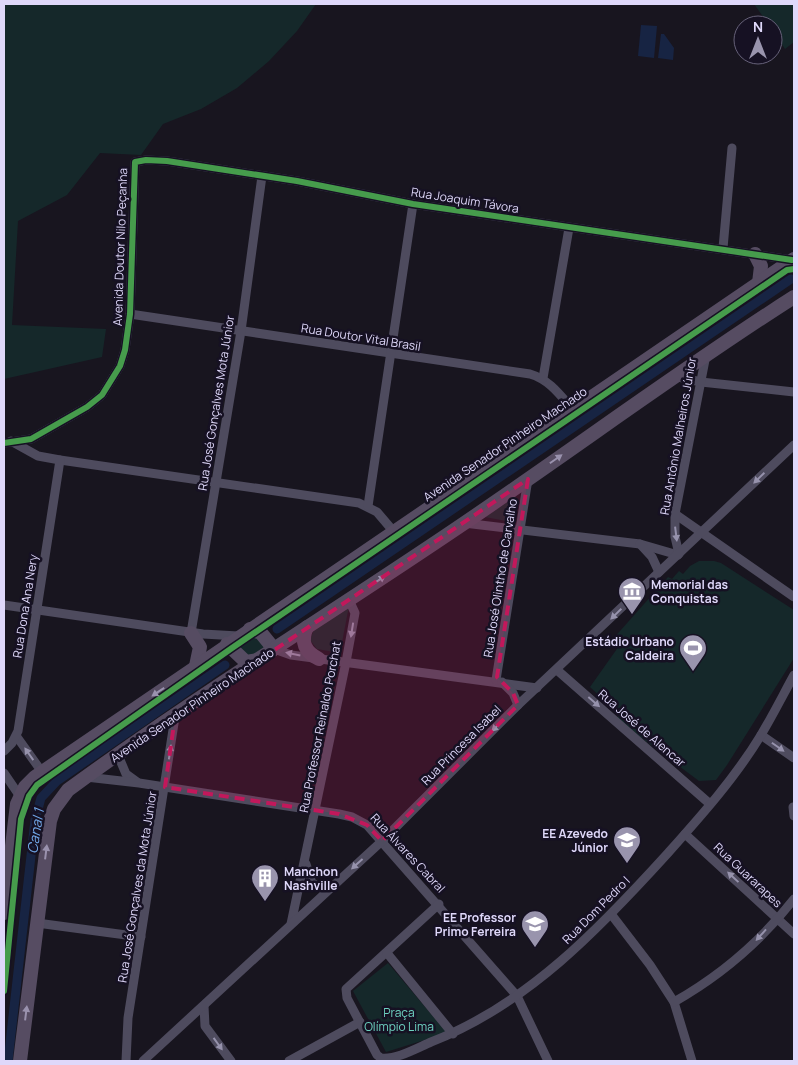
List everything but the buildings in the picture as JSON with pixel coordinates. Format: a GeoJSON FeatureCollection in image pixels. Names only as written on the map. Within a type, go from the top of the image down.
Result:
{"type":"FeatureCollection","features":[{"type":"Feature","properties":{"kind":"main road"},"geometry":{"type":"LineString","coordinates":[[755,254],[761,266],[759,283]]}},
{"type":"Feature","properties":{"kind":"main road","name":"Avenida Senador Pinheiro Machado"},"geometry":{"type":"LineString","coordinates":[[19,796],[29,782],[42,772],[794,261]]}},
{"type":"Feature","properties":{"kind":"main road","name":"Avenida Senador Pinheiro Machado"},"geometry":{"type":"LineString","coordinates":[[20,1061],[50,821],[54,809],[68,790],[274,649],[464,523],[706,353],[794,297]]}},
{"type":"Feature","properties":{"kind":"main road"},"geometry":{"type":"LineString","coordinates":[[307,628],[303,639],[305,646],[320,658]]}},
{"type":"Feature","properties":{"kind":"main road"},"geometry":{"type":"LineString","coordinates":[[258,660],[246,662],[239,637],[261,633],[274,649]]}},
{"type":"Feature","properties":{"kind":"main road"},"geometry":{"type":"LineString","coordinates":[[196,666],[200,647],[197,634]]}},
{"type":"Feature","properties":{"kind":"main road"},"geometry":{"type":"LineString","coordinates":[[4,913],[19,796]]}},
{"type":"Feature","properties":{"kind":"street"},"geometry":{"type":"LineString","coordinates":[[723,248],[732,148]]}},
{"type":"Feature","properties":{"kind":"street","name":"Rua Joaquim Távora"},"geometry":{"type":"LineString","coordinates":[[135,162],[168,160],[297,181],[413,204],[569,228],[723,248],[794,261]]}},
{"type":"Feature","properties":{"kind":"street","name":"Avenida Doutor Nilo Peçanha"},"geometry":{"type":"LineString","coordinates":[[7,442],[31,439],[74,415],[102,395],[114,380],[125,350],[130,314],[135,162]]}},
{"type":"Feature","properties":{"kind":"street","name":"Rua José Gonçalves Mota Júnior"},"geometry":{"type":"LineString","coordinates":[[197,634],[216,483],[241,331],[262,176]]}},
{"type":"Feature","properties":{"kind":"street"},"geometry":{"type":"LineString","coordinates":[[368,506],[413,204]]}},
{"type":"Feature","properties":{"kind":"street"},"geometry":{"type":"LineString","coordinates":[[569,228],[543,378],[574,411]]}},
{"type":"Feature","properties":{"kind":"street","name":"Rua Doutor Vital Brasil"},"geometry":{"type":"LineString","coordinates":[[130,314],[530,374],[543,378]]}},
{"type":"Feature","properties":{"kind":"street","name":"Rua Antônio Malheiros Júnior"},"geometry":{"type":"LineString","coordinates":[[678,554],[674,528],[675,514],[706,353]]}},
{"type":"Feature","properties":{"kind":"street"},"geometry":{"type":"LineString","coordinates":[[674,376],[701,382],[794,392]]}},
{"type":"Feature","properties":{"kind":"street"},"geometry":{"type":"LineString","coordinates":[[7,442],[38,456],[60,460],[368,506],[377,512],[394,532]]}},
{"type":"Feature","properties":{"kind":"street","name":"Rua Princesa Isabel"},"geometry":{"type":"LineString","coordinates":[[143,1061],[185,1025],[382,841],[518,705],[794,444]]}},
{"type":"Feature","properties":{"kind":"street","name":"Rua Dona Ana Nery"},"geometry":{"type":"LineString","coordinates":[[17,736],[60,460]]}},
{"type":"Feature","properties":{"kind":"street","name":"Rua José Olintho de Carvalho"},"geometry":{"type":"LineString","coordinates":[[499,681],[528,478]]}},
{"type":"Feature","properties":{"kind":"street"},"geometry":{"type":"LineString","coordinates":[[675,514],[794,597]]}},
{"type":"Feature","properties":{"kind":"street"},"geometry":{"type":"LineString","coordinates":[[464,523],[640,544],[678,554]]}},
{"type":"Feature","properties":{"kind":"street"},"geometry":{"type":"LineString","coordinates":[[640,544],[652,558],[659,572]]}},
{"type":"Feature","properties":{"kind":"street","name":"Rua Professor Reinaldo Porchat"},"geometry":{"type":"LineString","coordinates":[[291,924],[316,810],[355,613],[349,600]]}},
{"type":"Feature","properties":{"kind":"street"},"geometry":{"type":"LineString","coordinates":[[4,605],[197,634],[239,637]]}},
{"type":"Feature","properties":{"kind":"street"},"geometry":{"type":"LineString","coordinates":[[197,634],[239,637]]}},
{"type":"Feature","properties":{"kind":"street"},"geometry":{"type":"LineString","coordinates":[[274,649],[291,655],[499,681],[537,688]]}},
{"type":"Feature","properties":{"kind":"street","name":"Rua José de Alencar"},"geometry":{"type":"LineString","coordinates":[[557,670],[710,804]]}},
{"type":"Feature","properties":{"kind":"street","name":"Rua Dom Pedro I"},"geometry":{"type":"LineString","coordinates":[[387,953],[346,989],[347,998],[377,1054],[386,1058],[452,1034],[518,996],[559,964],[611,914],[685,834],[710,804],[761,735],[794,675]]}},
{"type":"Feature","properties":{"kind":"street"},"geometry":{"type":"LineString","coordinates":[[499,681],[513,692],[518,705]]}},
{"type":"Feature","properties":{"kind":"street","name":"Rua José Gonçalves da Mota Júnior"},"geometry":{"type":"LineString","coordinates":[[126,1061],[128,1026],[166,787],[175,717]]}},
{"type":"Feature","properties":{"kind":"street"},"geometry":{"type":"LineString","coordinates":[[761,735],[794,758]]}},
{"type":"Feature","properties":{"kind":"street"},"geometry":{"type":"LineString","coordinates":[[4,750],[17,736],[42,772]]}},
{"type":"Feature","properties":{"kind":"street"},"geometry":{"type":"LineString","coordinates":[[118,755],[126,774],[139,783]]}},
{"type":"Feature","properties":{"kind":"street"},"geometry":{"type":"LineString","coordinates":[[4,773],[19,796]]}},
{"type":"Feature","properties":{"kind":"street","name":"Rua Álvares Cabral"},"geometry":{"type":"LineString","coordinates":[[86,777],[139,783],[316,810],[360,821],[382,841],[439,904],[518,996],[548,1061]]}},
{"type":"Feature","properties":{"kind":"street","name":"Rua Guararapes"},"geometry":{"type":"LineString","coordinates":[[685,834],[794,934]]}},
{"type":"Feature","properties":{"kind":"street","name":"Rua Professor Reinaldo Porchat"},"geometry":{"type":"LineString","coordinates":[[305,859],[312,884],[330,888]]}},
{"type":"Feature","properties":{"kind":"street"},"geometry":{"type":"LineString","coordinates":[[674,1002],[693,991],[746,951],[794,899]]}},
{"type":"Feature","properties":{"kind":"street"},"geometry":{"type":"LineString","coordinates":[[439,904],[387,953],[452,1034]]}},
{"type":"Feature","properties":{"kind":"street"},"geometry":{"type":"LineString","coordinates":[[611,914],[650,965],[674,1002],[692,1061]]}},
{"type":"Feature","properties":{"kind":"street"},"geometry":{"type":"LineString","coordinates":[[37,923],[141,937]]}},
{"type":"Feature","properties":{"kind":"street"},"geometry":{"type":"LineString","coordinates":[[204,1006],[205,1026],[231,1061]]}},
{"type":"Feature","properties":{"kind":"street"},"geometry":{"type":"LineString","coordinates":[[289,1061],[360,1022]]}},
{"type":"Feature","properties":{"kind":"street"},"geometry":{"type":"LineString","coordinates":[[185,1025],[205,1026]]}},
{"type":"Feature","properties":{"kind":"highlighted area"},"geometry":{"type":"Polygon","coordinates":[[[528,479],[497,677],[513,693],[518,705],[382,841],[367,825],[339,814],[165,787],[175,717],[528,479]]]}},
{"type":"Feature","properties":{"kind":"green space"},"geometry":{"type":"Polygon","coordinates":[[[4,4],[316,4],[297,31],[269,61],[237,88],[201,109],[163,124],[141,155],[100,153],[67,195],[18,221],[12,325],[106,329],[102,357],[4,379],[4,4]]]}},
{"type":"Feature","properties":{"kind":"green space"},"geometry":{"type":"Polygon","coordinates":[[[754,4],[794,4],[794,42],[785,49],[783,46],[783,15],[762,15],[754,4]]]}},
{"type":"Feature","properties":{"kind":"green space"},"geometry":{"type":"Polygon","coordinates":[[[516,496],[512,522],[485,517],[516,496]]]}},
{"type":"Feature","properties":{"kind":"green space","name":"Estádio Urbano Caldeira"},"geometry":{"type":"Polygon","coordinates":[[[699,561],[721,563],[794,610],[794,658],[716,780],[699,781],[616,719],[620,715],[590,687],[619,646],[612,640],[668,577],[672,579],[679,571],[683,574],[690,566],[699,561]]]}},
{"type":"Feature","properties":{"kind":"green space"},"geometry":{"type":"Polygon","coordinates":[[[349,606],[340,653],[317,649],[310,640],[314,629],[349,606]]]}},
{"type":"Feature","properties":{"kind":"green space"},"geometry":{"type":"Polygon","coordinates":[[[249,634],[257,637],[266,649],[253,657],[247,656],[236,643],[249,634]]]}},
{"type":"Feature","properties":{"kind":"green space","name":"Praça Olímpio Lima"},"geometry":{"type":"Polygon","coordinates":[[[388,963],[447,1033],[386,1052],[353,991],[388,963]]]}},
{"type":"Feature","properties":{"kind":"water"},"geometry":{"type":"Polygon","coordinates":[[[641,25],[657,26],[654,58],[638,56],[641,25]]]}},
{"type":"Feature","properties":{"kind":"water"},"geometry":{"type":"Polygon","coordinates":[[[661,34],[664,34],[674,48],[673,60],[658,58],[661,34]]]}},
{"type":"Feature","properties":{"kind":"waterway","name":"Canal 1"},"geometry":{"type":"LineString","coordinates":[[277,629],[791,279]]}},
{"type":"Feature","properties":{"kind":"waterway","name":"Canal 1"},"geometry":{"type":"LineString","coordinates":[[8,1061],[35,820],[41,798],[57,781],[225,665]]}},
{"type":"Feature","properties":{"kind":"cycle path"},"geometry":{"type":"LineString","coordinates":[[4,443],[31,439],[87,407],[102,395],[120,366],[125,350],[130,314],[135,162],[146,160],[167,161],[297,181],[413,204],[792,260]]}},
{"type":"Feature","properties":{"kind":"cycle path"},"geometry":{"type":"LineString","coordinates":[[4,991],[21,819],[29,796],[37,785],[232,648],[787,270],[794,269]]}},
{"type":"Feature","properties":{"kind":"place","name":"Memorial das Conquistas"},"geometry":{"type":"Point","coordinates":[632,615]}},
{"type":"Feature","properties":{"kind":"place","name":"Estádio Urbano Caldeira"},"geometry":{"type":"Point","coordinates":[693,672]}},
{"type":"Feature","properties":{"kind":"place","name":"EE Azevedo Júnior"},"geometry":{"type":"Point","coordinates":[627,864]}},
{"type":"Feature","properties":{"kind":"place","name":"Manchon Nashville"},"geometry":{"type":"Point","coordinates":[265,902]}},
{"type":"Feature","properties":{"kind":"place","name":"EE Professor Primo Ferreira"},"geometry":{"type":"Point","coordinates":[535,948]}}]}
